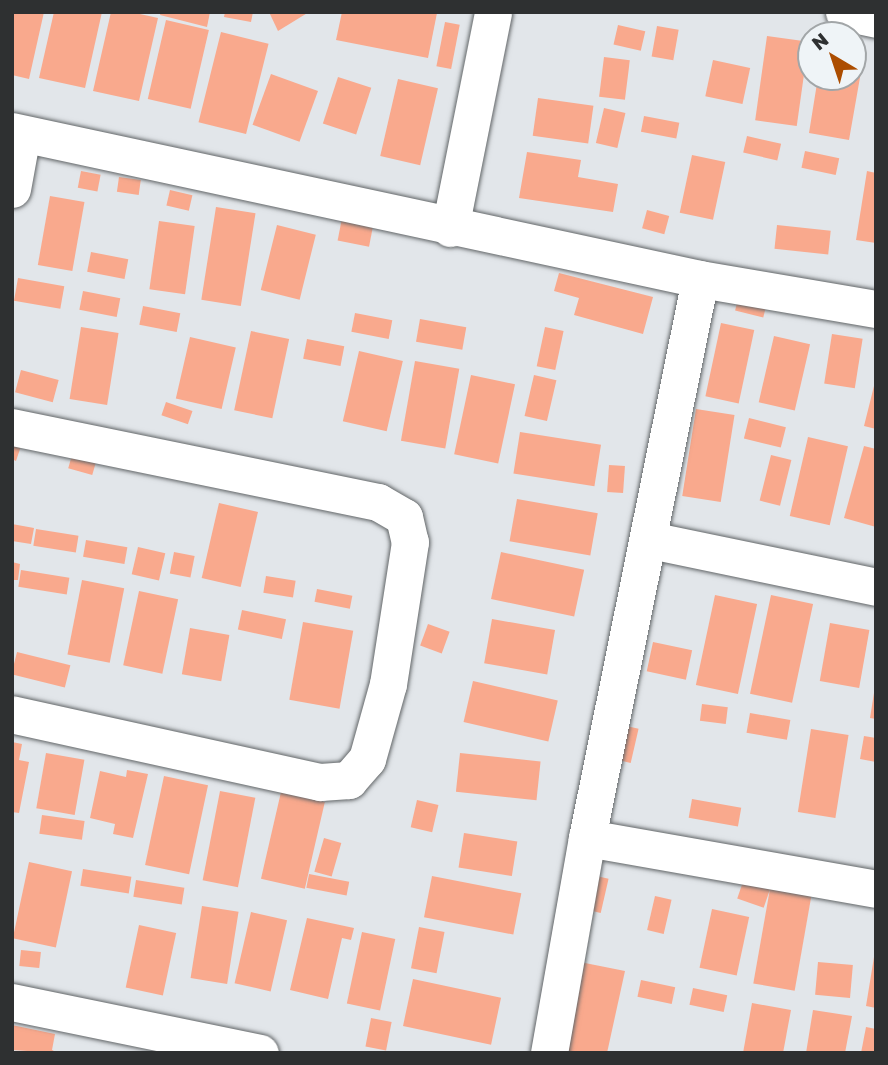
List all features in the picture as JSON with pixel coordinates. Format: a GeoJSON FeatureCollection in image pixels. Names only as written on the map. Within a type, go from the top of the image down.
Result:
{"type":"FeatureCollection","features":[{"type":"Feature","properties":{"kind":"street"},"geometry":{"type":"LineString","coordinates":[[450,228],[494,12]]}},
{"type":"Feature","properties":{"kind":"street"},"geometry":{"type":"LineString","coordinates":[[844,12],[876,19]]}},
{"type":"Feature","properties":{"kind":"street"},"geometry":{"type":"LineString","coordinates":[[12,189],[17,132],[450,228],[700,279],[876,309]]}},
{"type":"Feature","properties":{"kind":"street"},"geometry":{"type":"LineString","coordinates":[[549,1053],[587,838],[650,540],[700,279]]}},
{"type":"Feature","properties":{"kind":"street"},"geometry":{"type":"LineString","coordinates":[[12,426],[378,502],[404,517],[410,542],[388,684],[367,760],[349,780],[320,782],[12,714]]}},
{"type":"Feature","properties":{"kind":"street"},"geometry":{"type":"LineString","coordinates":[[650,540],[876,587]]}},
{"type":"Feature","properties":{"kind":"street"},"geometry":{"type":"LineString","coordinates":[[587,838],[876,889]]}},
{"type":"Feature","properties":{"kind":"street"},"geometry":{"type":"LineString","coordinates":[[12,1002],[142,1041],[260,1053]]}},
{"type":"Feature","properties":{"kind":"building"},"geometry":{"type":"Polygon","coordinates":[[[12,12],[44,12],[29,79],[12,75],[12,12]]]}},
{"type":"Feature","properties":{"kind":"building"},"geometry":{"type":"Polygon","coordinates":[[[54,12],[102,12],[85,88],[39,78],[54,12]]]}},
{"type":"Feature","properties":{"kind":"building"},"geometry":{"type":"Polygon","coordinates":[[[111,12],[131,12],[158,18],[139,101],[93,91],[111,12]]]}},
{"type":"Feature","properties":{"kind":"building"},"geometry":{"type":"Polygon","coordinates":[[[161,12],[210,12],[207,27],[160,15],[161,12]]]}},
{"type":"Feature","properties":{"kind":"building"},"geometry":{"type":"Polygon","coordinates":[[[225,12],[253,12],[251,22],[224,17],[225,12]]]}},
{"type":"Feature","properties":{"kind":"building"},"geometry":{"type":"Polygon","coordinates":[[[269,12],[309,12],[278,31],[269,12]]]}},
{"type":"Feature","properties":{"kind":"building"},"geometry":{"type":"Polygon","coordinates":[[[342,12],[437,13],[428,58],[336,40],[342,12]]]}},
{"type":"Feature","properties":{"kind":"building"},"geometry":{"type":"Polygon","coordinates":[[[166,20],[209,30],[191,109],[148,99],[166,20]]]}},
{"type":"Feature","properties":{"kind":"building"},"geometry":{"type":"Polygon","coordinates":[[[445,22],[460,25],[451,69],[436,66],[445,22]]]}},
{"type":"Feature","properties":{"kind":"building"},"geometry":{"type":"Polygon","coordinates":[[[618,25],[645,31],[641,51],[614,44],[618,25]]]}},
{"type":"Feature","properties":{"kind":"building"},"geometry":{"type":"Polygon","coordinates":[[[657,26],[679,30],[673,60],[652,57],[657,26]]]}},
{"type":"Feature","properties":{"kind":"building"},"geometry":{"type":"Polygon","coordinates":[[[221,32],[269,44],[246,134],[199,122],[221,32]]]}},
{"type":"Feature","properties":{"kind":"building"},"geometry":{"type":"Polygon","coordinates":[[[767,36],[797,40],[797,91],[802,91],[797,126],[755,120],[767,36]]]}},
{"type":"Feature","properties":{"kind":"building"},"geometry":{"type":"Polygon","coordinates":[[[604,57],[630,60],[625,100],[599,97],[604,57]]]}},
{"type":"Feature","properties":{"kind":"building"},"geometry":{"type":"Polygon","coordinates":[[[713,60],[750,68],[742,104],[705,96],[713,60]]]}},
{"type":"Feature","properties":{"kind":"building"},"geometry":{"type":"Polygon","coordinates":[[[271,74],[318,91],[300,142],[253,125],[271,74]]]}},
{"type":"Feature","properties":{"kind":"building"},"geometry":{"type":"Polygon","coordinates":[[[338,77],[371,88],[356,134],[323,124],[338,77]]]}},
{"type":"Feature","properties":{"kind":"building"},"geometry":{"type":"Polygon","coordinates":[[[398,79],[438,88],[420,165],[380,156],[398,79]]]}},
{"type":"Feature","properties":{"kind":"building"},"geometry":{"type":"Polygon","coordinates":[[[816,91],[858,91],[849,140],[809,133],[816,91]]]}},
{"type":"Feature","properties":{"kind":"building"},"geometry":{"type":"Polygon","coordinates":[[[538,98],[593,106],[588,143],[533,136],[538,98]]]}},
{"type":"Feature","properties":{"kind":"building"},"geometry":{"type":"Polygon","coordinates":[[[604,108],[625,113],[617,148],[596,143],[604,108]]]}},
{"type":"Feature","properties":{"kind":"building"},"geometry":{"type":"Polygon","coordinates":[[[644,116],[679,123],[676,139],[641,132],[644,116]]]}},
{"type":"Feature","properties":{"kind":"building"},"geometry":{"type":"Polygon","coordinates":[[[747,136],[781,144],[777,160],[743,153],[747,136]]]}},
{"type":"Feature","properties":{"kind":"building"},"geometry":{"type":"Polygon","coordinates":[[[805,151],[839,158],[836,175],[801,168],[805,151]]]}},
{"type":"Feature","properties":{"kind":"building"},"geometry":{"type":"Polygon","coordinates":[[[527,152],[581,160],[578,177],[618,184],[613,212],[519,198],[527,152]]]}},
{"type":"Feature","properties":{"kind":"building"},"geometry":{"type":"Polygon","coordinates":[[[692,155],[725,162],[713,220],[680,213],[692,155]]]}},
{"type":"Feature","properties":{"kind":"building"},"geometry":{"type":"Polygon","coordinates":[[[81,171],[101,175],[97,192],[78,188],[81,171]]]}},
{"type":"Feature","properties":{"kind":"building"},"geometry":{"type":"Polygon","coordinates":[[[867,171],[876,173],[876,243],[856,240],[867,171]]]}},
{"type":"Feature","properties":{"kind":"building"},"geometry":{"type":"Polygon","coordinates":[[[119,177],[141,180],[139,195],[117,192],[119,177]]]}},
{"type":"Feature","properties":{"kind":"building"},"geometry":{"type":"Polygon","coordinates":[[[170,190],[192,195],[189,211],[166,206],[170,190]]]}},
{"type":"Feature","properties":{"kind":"building"},"geometry":{"type":"Polygon","coordinates":[[[50,196],[84,202],[72,271],[38,265],[50,196]]]}},
{"type":"Feature","properties":{"kind":"building"},"geometry":{"type":"Polygon","coordinates":[[[216,207],[256,213],[241,306],[201,300],[216,207]]]}},
{"type":"Feature","properties":{"kind":"building"},"geometry":{"type":"Polygon","coordinates":[[[647,210],[669,216],[664,234],[642,228],[647,210]]]}},
{"type":"Feature","properties":{"kind":"building"},"geometry":{"type":"Polygon","coordinates":[[[342,218],[373,224],[369,247],[338,241],[342,218]]]}},
{"type":"Feature","properties":{"kind":"building"},"geometry":{"type":"Polygon","coordinates":[[[159,221],[195,226],[185,294],[149,289],[159,221]]]}},
{"type":"Feature","properties":{"kind":"building"},"geometry":{"type":"Polygon","coordinates":[[[277,225],[316,235],[300,300],[261,290],[277,225]]]}},
{"type":"Feature","properties":{"kind":"building"},"geometry":{"type":"Polygon","coordinates":[[[777,225],[831,231],[828,255],[774,249],[777,225]]]}},
{"type":"Feature","properties":{"kind":"building"},"geometry":{"type":"Polygon","coordinates":[[[91,252],[128,259],[124,279],[87,272],[91,252]]]}},
{"type":"Feature","properties":{"kind":"building"},"geometry":{"type":"Polygon","coordinates":[[[559,273],[653,297],[643,334],[574,315],[579,298],[554,291],[559,273]]]}},
{"type":"Feature","properties":{"kind":"building"},"geometry":{"type":"Polygon","coordinates":[[[18,278],[64,286],[60,309],[14,301],[18,278]]]}},
{"type":"Feature","properties":{"kind":"building"},"geometry":{"type":"Polygon","coordinates":[[[83,291],[120,298],[117,317],[79,310],[83,291]]]}},
{"type":"Feature","properties":{"kind":"building"},"geometry":{"type":"Polygon","coordinates":[[[739,295],[767,302],[763,318],[735,311],[739,295]]]}},
{"type":"Feature","properties":{"kind":"building"},"geometry":{"type":"Polygon","coordinates":[[[143,306],[180,313],[177,332],[139,325],[143,306]]]}},
{"type":"Feature","properties":{"kind":"building"},"geometry":{"type":"Polygon","coordinates":[[[355,313],[392,320],[389,339],[351,332],[355,313]]]}},
{"type":"Feature","properties":{"kind":"building"},"geometry":{"type":"Polygon","coordinates":[[[420,319],[466,327],[462,350],[416,342],[420,319]]]}},
{"type":"Feature","properties":{"kind":"building"},"geometry":{"type":"Polygon","coordinates":[[[721,323],[754,330],[739,403],[705,396],[721,323]]]}},
{"type":"Feature","properties":{"kind":"building"},"geometry":{"type":"Polygon","coordinates":[[[81,327],[119,333],[107,405],[70,399],[81,327]]]}},
{"type":"Feature","properties":{"kind":"building"},"geometry":{"type":"Polygon","coordinates":[[[545,327],[564,331],[555,370],[537,366],[545,327]]]}},
{"type":"Feature","properties":{"kind":"building"},"geometry":{"type":"Polygon","coordinates":[[[251,331],[289,339],[272,418],[234,410],[251,331]]]}},
{"type":"Feature","properties":{"kind":"building"},"geometry":{"type":"Polygon","coordinates":[[[832,334],[863,339],[855,388],[824,383],[832,334]]]}},
{"type":"Feature","properties":{"kind":"building"},"geometry":{"type":"Polygon","coordinates":[[[774,336],[810,344],[795,411],[759,402],[774,336]]]}},
{"type":"Feature","properties":{"kind":"building"},"geometry":{"type":"Polygon","coordinates":[[[190,337],[236,348],[222,409],[176,398],[190,337]]]}},
{"type":"Feature","properties":{"kind":"building"},"geometry":{"type":"Polygon","coordinates":[[[307,339],[344,346],[340,366],[303,359],[307,339]]]}},
{"type":"Feature","properties":{"kind":"building"},"geometry":{"type":"Polygon","coordinates":[[[359,351],[403,361],[387,431],[343,421],[359,351]]]}},
{"type":"Feature","properties":{"kind":"building"},"geometry":{"type":"Polygon","coordinates":[[[415,361],[459,369],[445,449],[401,441],[415,361]]]}},
{"type":"Feature","properties":{"kind":"building"},"geometry":{"type":"Polygon","coordinates":[[[21,370],[59,380],[53,402],[15,392],[21,370]]]}},
{"type":"Feature","properties":{"kind":"building"},"geometry":{"type":"Polygon","coordinates":[[[471,375],[515,384],[498,464],[454,454],[471,375]]]}},
{"type":"Feature","properties":{"kind":"building"},"geometry":{"type":"Polygon","coordinates":[[[534,375],[556,380],[547,421],[525,416],[534,375]]]}},
{"type":"Feature","properties":{"kind":"building"},"geometry":{"type":"Polygon","coordinates":[[[876,378],[876,429],[864,426],[876,378]]]}},
{"type":"Feature","properties":{"kind":"building"},"geometry":{"type":"Polygon","coordinates":[[[166,402],[192,411],[188,424],[161,415],[166,402]]]}},
{"type":"Feature","properties":{"kind":"building"},"geometry":{"type":"Polygon","coordinates":[[[696,409],[735,415],[721,502],[682,496],[696,409]]]}},
{"type":"Feature","properties":{"kind":"building"},"geometry":{"type":"Polygon","coordinates":[[[749,418],[786,427],[781,448],[744,438],[749,418]]]}},
{"type":"Feature","properties":{"kind":"building"},"geometry":{"type":"Polygon","coordinates":[[[520,432],[601,445],[594,486],[513,473],[520,432]]]}},
{"type":"Feature","properties":{"kind":"building"},"geometry":{"type":"Polygon","coordinates":[[[808,437],[848,446],[830,525],[790,516],[808,437]]]}},
{"type":"Feature","properties":{"kind":"building"},"geometry":{"type":"Polygon","coordinates":[[[12,440],[22,443],[16,461],[12,459],[12,440]]]}},
{"type":"Feature","properties":{"kind":"building"},"geometry":{"type":"Polygon","coordinates":[[[864,446],[876,449],[876,527],[844,518],[864,446]]]}},
{"type":"Feature","properties":{"kind":"building"},"geometry":{"type":"Polygon","coordinates":[[[74,448],[98,455],[92,475],[68,468],[74,448]]]}},
{"type":"Feature","properties":{"kind":"building"},"geometry":{"type":"Polygon","coordinates":[[[771,455],[791,460],[780,506],[760,501],[771,455]]]}},
{"type":"Feature","properties":{"kind":"building"},"geometry":{"type":"Polygon","coordinates":[[[609,465],[625,466],[623,493],[607,492],[609,465]]]}},
{"type":"Feature","properties":{"kind":"building"},"geometry":{"type":"Polygon","coordinates":[[[517,499],[598,513],[590,556],[510,541],[517,499]]]}},
{"type":"Feature","properties":{"kind":"building"},"geometry":{"type":"Polygon","coordinates":[[[219,503],[258,512],[241,587],[202,578],[219,503]]]}},
{"type":"Feature","properties":{"kind":"building"},"geometry":{"type":"Polygon","coordinates":[[[12,524],[34,528],[31,544],[12,541],[12,524]]]}},
{"type":"Feature","properties":{"kind":"building"},"geometry":{"type":"Polygon","coordinates":[[[36,529],[78,536],[76,553],[33,546],[36,529]]]}},
{"type":"Feature","properties":{"kind":"building"},"geometry":{"type":"Polygon","coordinates":[[[86,540],[127,547],[124,564],[83,557],[86,540]]]}},
{"type":"Feature","properties":{"kind":"building"},"geometry":{"type":"Polygon","coordinates":[[[138,547],[165,553],[159,581],[132,574],[138,547]]]}},
{"type":"Feature","properties":{"kind":"building"},"geometry":{"type":"Polygon","coordinates":[[[174,552],[195,556],[190,578],[170,574],[174,552]]]}},
{"type":"Feature","properties":{"kind":"building"},"geometry":{"type":"Polygon","coordinates":[[[501,552],[584,570],[574,617],[491,599],[501,552]]]}},
{"type":"Feature","properties":{"kind":"building"},"geometry":{"type":"Polygon","coordinates":[[[12,562],[20,564],[18,580],[12,580],[12,562]]]}},
{"type":"Feature","properties":{"kind":"building"},"geometry":{"type":"Polygon","coordinates":[[[21,570],[69,578],[67,594],[18,587],[21,570]]]}},
{"type":"Feature","properties":{"kind":"building"},"geometry":{"type":"Polygon","coordinates":[[[266,576],[296,581],[293,597],[263,593],[266,576]]]}},
{"type":"Feature","properties":{"kind":"building"},"geometry":{"type":"Polygon","coordinates":[[[82,580],[124,588],[110,663],[67,655],[82,580]]]}},
{"type":"Feature","properties":{"kind":"building"},"geometry":{"type":"Polygon","coordinates":[[[317,589],[352,596],[350,609],[315,602],[317,589]]]}},
{"type":"Feature","properties":{"kind":"building"},"geometry":{"type":"Polygon","coordinates":[[[139,591],[178,599],[162,674],[123,665],[139,591]]]}},
{"type":"Feature","properties":{"kind":"building"},"geometry":{"type":"Polygon","coordinates":[[[715,595],[757,604],[738,694],[696,685],[715,595]]]}},
{"type":"Feature","properties":{"kind":"building"},"geometry":{"type":"Polygon","coordinates":[[[771,595],[813,604],[792,703],[750,694],[771,595]]]}},
{"type":"Feature","properties":{"kind":"building"},"geometry":{"type":"Polygon","coordinates":[[[242,610],[286,619],[282,639],[238,630],[242,610]]]}},
{"type":"Feature","properties":{"kind":"building"},"geometry":{"type":"Polygon","coordinates":[[[492,619],[555,630],[547,674],[484,663],[492,619]]]}},
{"type":"Feature","properties":{"kind":"building"},"geometry":{"type":"Polygon","coordinates":[[[303,622],[353,631],[340,709],[289,700],[303,622]]]}},
{"type":"Feature","properties":{"kind":"building"},"geometry":{"type":"Polygon","coordinates":[[[830,623],[869,630],[859,688],[820,681],[830,623]]]}},
{"type":"Feature","properties":{"kind":"building"},"geometry":{"type":"Polygon","coordinates":[[[428,624],[450,632],[442,653],[420,646],[428,624]]]}},
{"type":"Feature","properties":{"kind":"building"},"geometry":{"type":"Polygon","coordinates":[[[190,628],[229,635],[221,681],[182,674],[190,628]]]}},
{"type":"Feature","properties":{"kind":"building"},"geometry":{"type":"Polygon","coordinates":[[[653,642],[692,650],[686,680],[647,671],[653,642]]]}},
{"type":"Feature","properties":{"kind":"building"},"geometry":{"type":"Polygon","coordinates":[[[17,652],[70,665],[65,688],[12,674],[17,652]]]}},
{"type":"Feature","properties":{"kind":"building"},"geometry":{"type":"Polygon","coordinates":[[[473,681],[558,701],[548,741],[464,722],[473,681]]]}},
{"type":"Feature","properties":{"kind":"building"},"geometry":{"type":"Polygon","coordinates":[[[876,693],[876,719],[870,718],[876,693]]]}},
{"type":"Feature","properties":{"kind":"building"},"geometry":{"type":"Polygon","coordinates":[[[702,704],[728,707],[726,724],[700,721],[702,704]]]}},
{"type":"Feature","properties":{"kind":"building"},"geometry":{"type":"Polygon","coordinates":[[[750,713],[790,720],[787,740],[747,733],[750,713]]]}},
{"type":"Feature","properties":{"kind":"building"},"geometry":{"type":"Polygon","coordinates":[[[622,725],[639,729],[631,763],[614,759],[622,725]]]}},
{"type":"Feature","properties":{"kind":"building"},"geometry":{"type":"Polygon","coordinates":[[[811,729],[849,735],[835,818],[798,812],[811,729]]]}},
{"type":"Feature","properties":{"kind":"building"},"geometry":{"type":"Polygon","coordinates":[[[864,736],[876,738],[876,762],[860,759],[864,736]]]}},
{"type":"Feature","properties":{"kind":"building"},"geometry":{"type":"Polygon","coordinates":[[[12,742],[22,744],[19,760],[29,762],[19,813],[12,812],[12,742]]]}},
{"type":"Feature","properties":{"kind":"building"},"geometry":{"type":"Polygon","coordinates":[[[46,753],[84,760],[75,815],[36,808],[46,753]]]}},
{"type":"Feature","properties":{"kind":"building"},"geometry":{"type":"Polygon","coordinates":[[[460,753],[541,761],[536,800],[456,792],[460,753]]]}},
{"type":"Feature","properties":{"kind":"building"},"geometry":{"type":"Polygon","coordinates":[[[127,770],[148,774],[133,838],[113,834],[115,824],[90,818],[100,771],[126,777],[127,770]]]}},
{"type":"Feature","properties":{"kind":"building"},"geometry":{"type":"Polygon","coordinates":[[[164,776],[208,785],[189,874],[145,865],[164,776]]]}},
{"type":"Feature","properties":{"kind":"building"},"geometry":{"type":"Polygon","coordinates":[[[220,791],[255,798],[238,887],[203,880],[220,791]]]}},
{"type":"Feature","properties":{"kind":"building"},"geometry":{"type":"Polygon","coordinates":[[[281,792],[325,802],[305,889],[261,879],[281,792]]]}},
{"type":"Feature","properties":{"kind":"building"},"geometry":{"type":"Polygon","coordinates":[[[692,799],[741,808],[738,826],[689,818],[692,799]]]}},
{"type":"Feature","properties":{"kind":"building"},"geometry":{"type":"Polygon","coordinates":[[[417,800],[438,805],[432,832],[411,827],[417,800]]]}},
{"type":"Feature","properties":{"kind":"building"},"geometry":{"type":"Polygon","coordinates":[[[42,815],[85,821],[82,840],[39,834],[42,815]]]}},
{"type":"Feature","properties":{"kind":"building"},"geometry":{"type":"Polygon","coordinates":[[[464,833],[517,841],[512,876],[459,868],[464,833]]]}},
{"type":"Feature","properties":{"kind":"building"},"geometry":{"type":"Polygon","coordinates":[[[324,838],[341,843],[332,877],[314,872],[324,838]]]}},
{"type":"Feature","properties":{"kind":"building"},"geometry":{"type":"Polygon","coordinates":[[[29,862],[72,871],[56,947],[13,938],[29,862]]]}},
{"type":"Feature","properties":{"kind":"building"},"geometry":{"type":"Polygon","coordinates":[[[83,869],[131,877],[129,893],[80,886],[83,869]]]}},
{"type":"Feature","properties":{"kind":"building"},"geometry":{"type":"Polygon","coordinates":[[[746,873],[772,882],[764,908],[737,899],[746,873]]]}},
{"type":"Feature","properties":{"kind":"building"},"geometry":{"type":"Polygon","coordinates":[[[309,874],[349,882],[347,896],[306,888],[309,874]]]}},
{"type":"Feature","properties":{"kind":"building"},"geometry":{"type":"Polygon","coordinates":[[[592,875],[609,879],[601,913],[584,909],[592,875]]]}},
{"type":"Feature","properties":{"kind":"building"},"geometry":{"type":"Polygon","coordinates":[[[432,876],[521,893],[513,935],[424,917],[432,876]]]}},
{"type":"Feature","properties":{"kind":"building"},"geometry":{"type":"Polygon","coordinates":[[[136,880],[184,888],[182,904],[133,897],[136,880]]]}},
{"type":"Feature","properties":{"kind":"building"},"geometry":{"type":"Polygon","coordinates":[[[771,883],[812,890],[795,991],[753,983],[771,883]]]}},
{"type":"Feature","properties":{"kind":"building"},"geometry":{"type":"Polygon","coordinates":[[[655,896],[672,900],[664,934],[647,930],[655,896]]]}},
{"type":"Feature","properties":{"kind":"building"},"geometry":{"type":"Polygon","coordinates":[[[202,906],[239,912],[227,984],[191,978],[202,906]]]}},
{"type":"Feature","properties":{"kind":"building"},"geometry":{"type":"Polygon","coordinates":[[[712,909],[749,917],[737,976],[700,968],[712,909]]]}},
{"type":"Feature","properties":{"kind":"building"},"geometry":{"type":"Polygon","coordinates":[[[251,912],[287,920],[271,991],[235,983],[251,912]]]}},
{"type":"Feature","properties":{"kind":"building"},"geometry":{"type":"Polygon","coordinates":[[[307,918],[354,928],[351,940],[342,938],[328,999],[290,990],[307,918]]]}},
{"type":"Feature","properties":{"kind":"building"},"geometry":{"type":"Polygon","coordinates":[[[139,925],[176,933],[163,996],[126,988],[139,925]]]}},
{"type":"Feature","properties":{"kind":"building"},"geometry":{"type":"Polygon","coordinates":[[[419,927],[445,932],[437,973],[411,968],[419,927]]]}},
{"type":"Feature","properties":{"kind":"building"},"geometry":{"type":"Polygon","coordinates":[[[362,932],[395,939],[380,1010],[347,1003],[362,932]]]}},
{"type":"Feature","properties":{"kind":"building"},"geometry":{"type":"Polygon","coordinates":[[[21,950],[41,952],[39,968],[19,966],[21,950]]]}},
{"type":"Feature","properties":{"kind":"building"},"geometry":{"type":"Polygon","coordinates":[[[876,957],[876,1008],[866,1006],[876,957]]]}},
{"type":"Feature","properties":{"kind":"building"},"geometry":{"type":"Polygon","coordinates":[[[580,962],[625,971],[607,1053],[565,1053],[580,962]]]}},
{"type":"Feature","properties":{"kind":"building"},"geometry":{"type":"Polygon","coordinates":[[[818,962],[853,965],[850,998],[815,995],[818,962]]]}},
{"type":"Feature","properties":{"kind":"building"},"geometry":{"type":"Polygon","coordinates":[[[413,979],[501,998],[491,1045],[403,1026],[413,979]]]}},
{"type":"Feature","properties":{"kind":"building"},"geometry":{"type":"Polygon","coordinates":[[[641,980],[675,987],[672,1004],[637,997],[641,980]]]}},
{"type":"Feature","properties":{"kind":"building"},"geometry":{"type":"Polygon","coordinates":[[[693,988],[727,995],[724,1012],[689,1005],[693,988]]]}},
{"type":"Feature","properties":{"kind":"building"},"geometry":{"type":"Polygon","coordinates":[[[752,1003],[791,1010],[783,1053],[743,1053],[752,1003]]]}},
{"type":"Feature","properties":{"kind":"building"},"geometry":{"type":"Polygon","coordinates":[[[813,1010],[852,1016],[845,1053],[806,1053],[813,1010]]]}},
{"type":"Feature","properties":{"kind":"building"},"geometry":{"type":"Polygon","coordinates":[[[371,1018],[392,1022],[386,1050],[365,1046],[371,1018]]]}},
{"type":"Feature","properties":{"kind":"building"},"geometry":{"type":"Polygon","coordinates":[[[12,1025],[55,1034],[52,1050],[58,1053],[12,1050],[12,1025]]]}},
{"type":"Feature","properties":{"kind":"building"},"geometry":{"type":"Polygon","coordinates":[[[866,1027],[876,1029],[876,1053],[861,1053],[866,1027]]]}}]}
